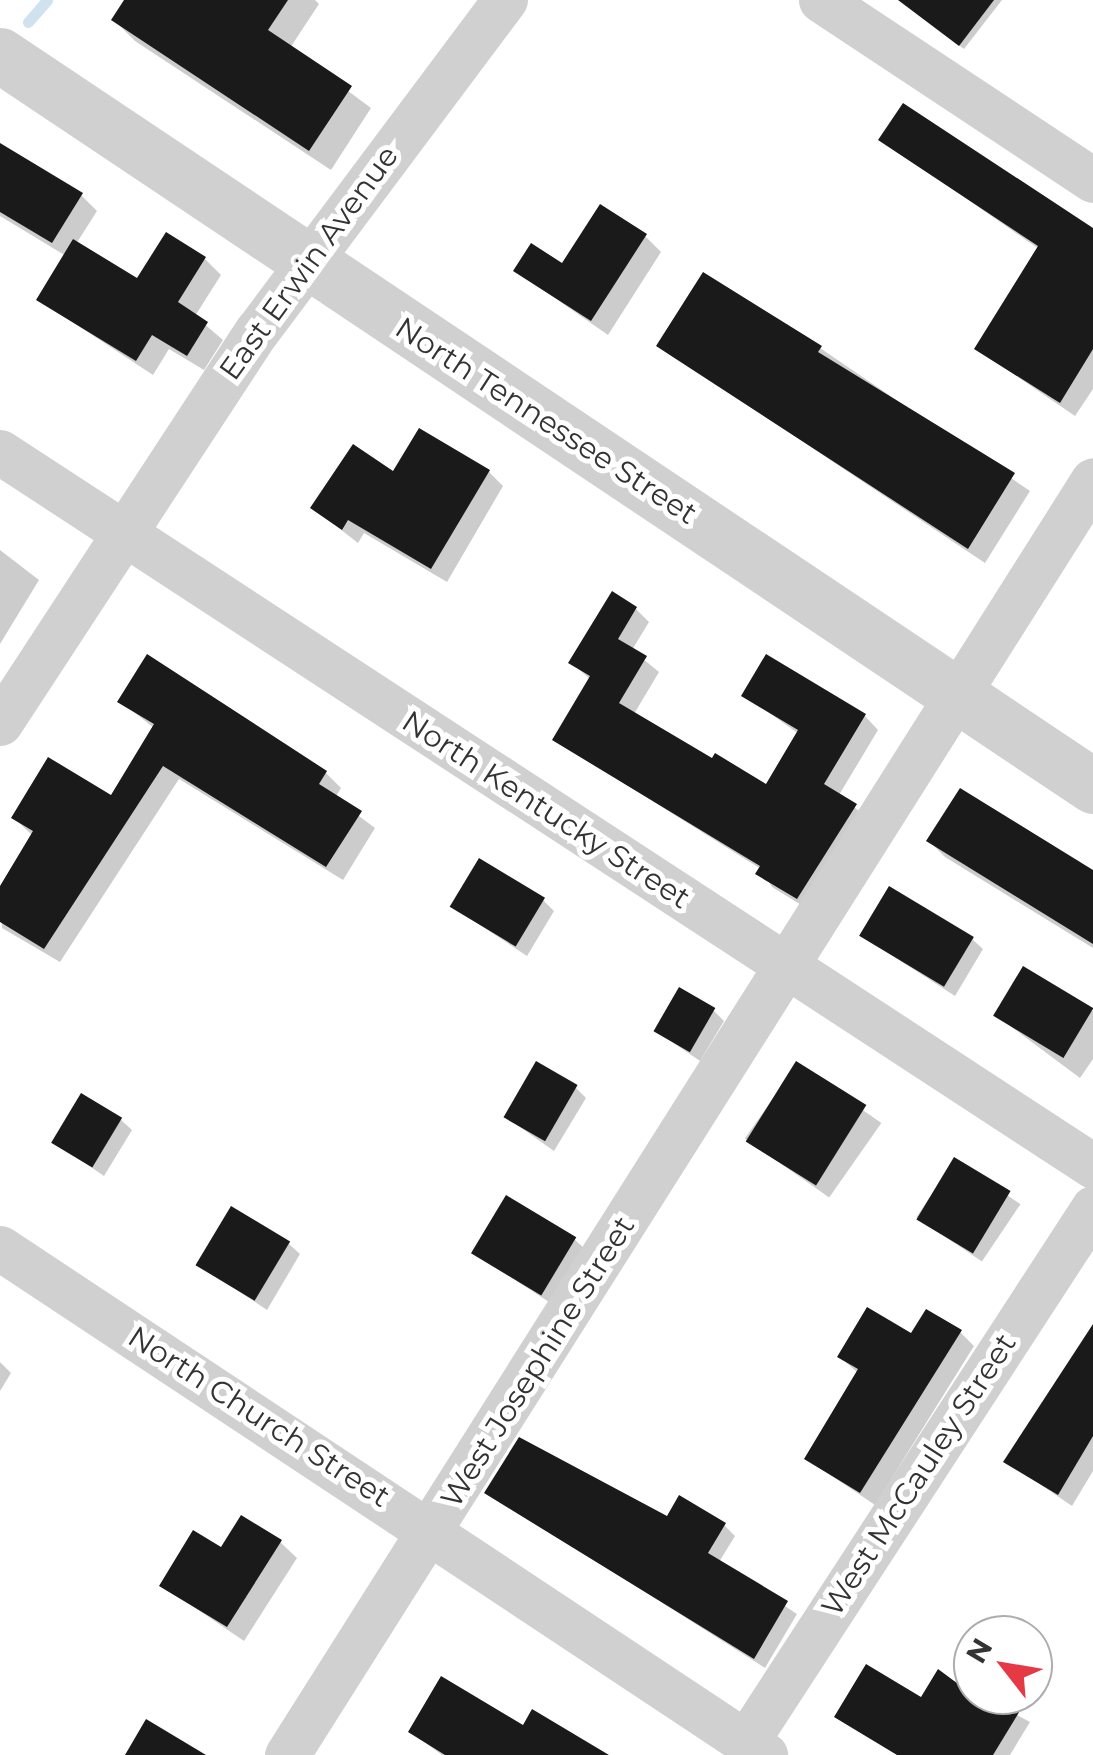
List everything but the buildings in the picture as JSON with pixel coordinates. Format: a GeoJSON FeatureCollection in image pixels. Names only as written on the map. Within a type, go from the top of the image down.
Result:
{"type":"FeatureCollection","features":[{"type":"Feature","properties":{"kind":"street","name":"East Erwin Avenue"},"geometry":{"type":"LineString","coordinates":[[0,723],[123,533],[307,264],[505,0]]}},
{"type":"Feature","properties":{"kind":"street"},"geometry":{"type":"LineString","coordinates":[[821,0],[1093,180]]}},
{"type":"Feature","properties":{"kind":"street","name":"North Tennessee Street"},"geometry":{"type":"LineString","coordinates":[[0,55],[307,264],[1093,786]]}},
{"type":"Feature","properties":{"kind":"street","name":"North Kentucky Street"},"geometry":{"type":"LineString","coordinates":[[0,452],[1093,1166]]}},
{"type":"Feature","properties":{"kind":"street","name":"West Josephine Street"},"geometry":{"type":"LineString","coordinates":[[287,1755],[1093,480]]}},
{"type":"Feature","properties":{"kind":"street","name":"West McCauley Street"},"geometry":{"type":"LineString","coordinates":[[755,1748],[1093,1208]]}},
{"type":"Feature","properties":{"kind":"street","name":"North Church Street"},"geometry":{"type":"LineString","coordinates":[[0,1248],[432,1529],[755,1748]]}},
{"type":"Feature","properties":{"kind":"waterway"},"geometry":{"type":"LineString","coordinates":[[28,22],[47,0]]}}]}
